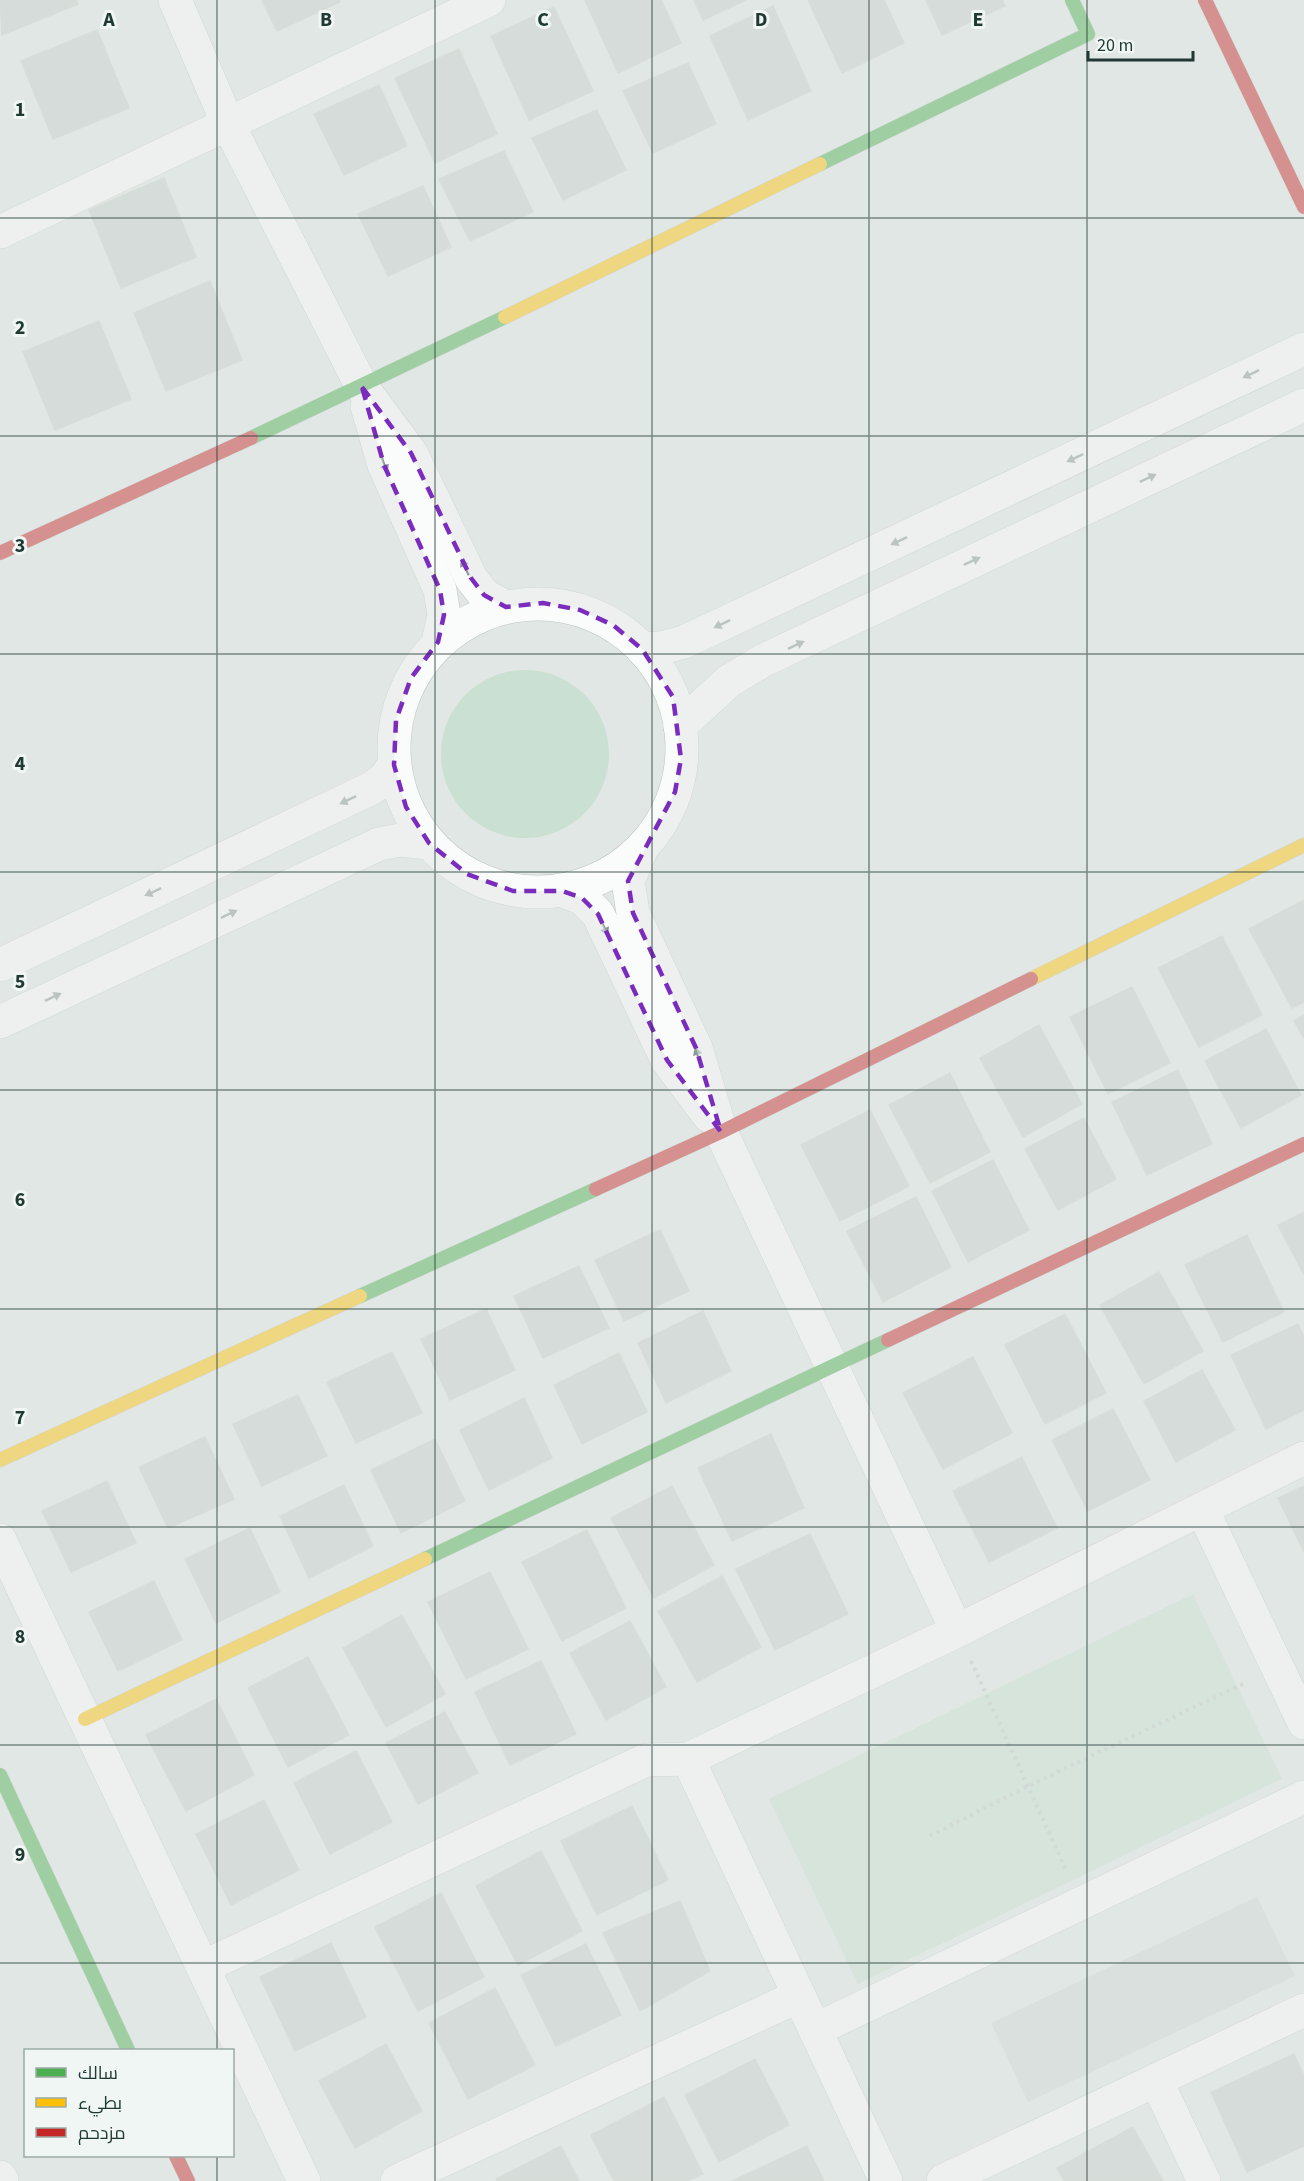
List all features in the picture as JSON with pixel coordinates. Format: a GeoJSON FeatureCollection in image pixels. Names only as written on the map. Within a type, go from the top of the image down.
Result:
{"type":"FeatureCollection","features":[{"type":"Feature","properties":{"kind":"street"},"geometry":{"type":"LineString","coordinates":[[175,0],[228,124],[362,387],[411,453],[471,578],[484,595],[506,607]]}},
{"type":"Feature","properties":{"kind":"street"},"geometry":{"type":"LineString","coordinates":[[0,232],[489,0]]}},
{"type":"Feature","properties":{"kind":"street"},"geometry":{"type":"LineString","coordinates":[[0,553],[362,387],[1088,34],[1072,0]]}},
{"type":"Feature","properties":{"kind":"street"},"geometry":{"type":"LineString","coordinates":[[1205,0],[1304,207]]}},
{"type":"Feature","properties":{"kind":"street"},"geometry":{"type":"LineString","coordinates":[[642,649],[661,648],[694,637],[1304,349]]}},
{"type":"Feature","properties":{"kind":"street"},"geometry":{"type":"LineString","coordinates":[[362,387],[384,465],[440,590],[444,615],[438,642]]}},
{"type":"Feature","properties":{"kind":"street"},"geometry":{"type":"LineString","coordinates":[[680,726],[729,681],[755,664],[1304,405]]}},
{"type":"Feature","properties":{"kind":"street"},"geometry":{"type":"LineString","coordinates":[[543,603],[580,610],[613,625],[642,649],[660,672],[673,698],[680,726],[681,759],[675,792],[662,822],[642,848],[605,877],[562,891],[513,891],[467,874],[429,843],[406,807],[394,765],[396,720],[411,678],[438,642],[470,620],[506,607],[543,603]]}},
{"type":"Feature","properties":{"kind":"street"},"geometry":{"type":"LineString","coordinates":[[0,965],[363,793],[384,779],[394,765]]}},
{"type":"Feature","properties":{"kind":"street"},"geometry":{"type":"LineString","coordinates":[[0,1022],[379,844],[401,840],[429,843]]}},
{"type":"Feature","properties":{"kind":"street"},"geometry":{"type":"LineString","coordinates":[[0,1460],[721,1132],[1304,845]]}},
{"type":"Feature","properties":{"kind":"street"},"geometry":{"type":"LineString","coordinates":[[642,848],[628,881],[633,913],[696,1048],[721,1132],[957,1631]]}},
{"type":"Feature","properties":{"kind":"street"},"geometry":{"type":"LineString","coordinates":[[562,891],[582,898],[598,914],[667,1060],[721,1132]]}},
{"type":"Feature","properties":{"kind":"street"},"geometry":{"type":"LineString","coordinates":[[85,1719],[1304,1144]]}},
{"type":"Feature","properties":{"kind":"street"},"geometry":{"type":"LineString","coordinates":[[203,1967],[646,1761],[688,1759],[957,1631],[1304,1458]]}},
{"type":"Feature","properties":{"kind":"street"},"geometry":{"type":"LineString","coordinates":[[1202,1509],[1304,1724]]}},
{"type":"Feature","properties":{"kind":"street"},"geometry":{"type":"LineString","coordinates":[[0,1540],[304,2181]]}},
{"type":"Feature","properties":{"kind":"street"},"geometry":{"type":"LineString","coordinates":[[688,1759],[886,2181]]}},
{"type":"Feature","properties":{"kind":"street"},"geometry":{"type":"LineString","coordinates":[[0,1775],[128,2049]]}},
{"type":"Feature","properties":{"kind":"street"},"geometry":{"type":"LineString","coordinates":[[815,2030],[1304,1797]]}},
{"type":"Feature","properties":{"kind":"street"},"geometry":{"type":"LineString","coordinates":[[397,2181],[799,1996]]}},
{"type":"Feature","properties":{"kind":"street"},"geometry":{"type":"LineString","coordinates":[[943,2181],[1304,2010]]}},
{"type":"Feature","properties":{"kind":"street"},"geometry":{"type":"LineString","coordinates":[[1156,2080],[1204,2181]]}},
{"type":"Feature","properties":{"kind":"street"},"geometry":{"type":"LineString","coordinates":[[176,2157],[188,2181]]}},
{"type":"Feature","properties":{"kind":"path"},"geometry":{"type":"LineString","coordinates":[[957,1631],[1081,1903]]}},
{"type":"Feature","properties":{"kind":"path"},"geometry":{"type":"LineString","coordinates":[[930,1836],[1026,1786],[1277,1668]]}},
{"type":"Feature","properties":{"kind":"highlighted area"},"geometry":{"type":"Polygon","coordinates":[[[362,387],[411,453],[471,578],[484,595],[506,607],[543,603],[580,610],[613,625],[642,649],[673,697],[681,759],[675,792],[628,881],[633,913],[696,1048],[721,1132],[667,1060],[598,914],[582,898],[562,891],[513,891],[467,874],[429,843],[406,807],[394,765],[396,720],[411,678],[438,642],[444,615],[440,590],[384,465],[362,387]]]}},
{"type":"Feature","properties":{"kind":"shaded area"},"geometry":{"type":"Polygon","coordinates":[[[1257,1897],[1295,1976],[1028,2102],[991,2023],[1257,1897]]]}},
{"type":"Feature","properties":{"kind":"green space"},"geometry":{"type":"Polygon","coordinates":[[[525,670],[557,676],[572,684],[584,695],[595,707],[603,722],[609,754],[603,786],[595,801],[584,813],[572,824],[557,832],[525,838],[493,832],[478,824],[466,813],[455,801],[447,786],[441,754],[447,722],[455,707],[466,695],[478,684],[493,676],[525,670]]]}},
{"type":"Feature","properties":{"kind":"green space"},"geometry":{"type":"Polygon","coordinates":[[[1193,1594],[1282,1779],[858,1984],[769,1799],[1193,1594]]]}},
{"type":"Feature","properties":{"kind":"building"},"geometry":{"type":"Polygon","coordinates":[[[0,0],[76,0],[78,4],[2,35],[0,0]]]}},
{"type":"Feature","properties":{"kind":"building"},"geometry":{"type":"Polygon","coordinates":[[[262,0],[339,0],[340,2],[277,31],[262,0]]]}},
{"type":"Feature","properties":{"kind":"building"},"geometry":{"type":"Polygon","coordinates":[[[585,0],[661,0],[681,43],[618,73],[585,0]]]}},
{"type":"Feature","properties":{"kind":"building"},"geometry":{"type":"Polygon","coordinates":[[[694,0],[746,0],[703,20],[694,0]]]}},
{"type":"Feature","properties":{"kind":"building"},"geometry":{"type":"Polygon","coordinates":[[[808,0],[884,0],[904,43],[842,73],[808,0]]]}},
{"type":"Feature","properties":{"kind":"building"},"geometry":{"type":"Polygon","coordinates":[[[926,0],[1002,0],[1005,6],[942,35],[926,0]]]}},
{"type":"Feature","properties":{"kind":"building"},"geometry":{"type":"Polygon","coordinates":[[[773,6],[811,91],[748,120],[710,36],[773,6]]]}},
{"type":"Feature","properties":{"kind":"building"},"geometry":{"type":"Polygon","coordinates":[[[554,7],[593,91],[529,120],[491,36],[554,7]]]}},
{"type":"Feature","properties":{"kind":"building"},"geometry":{"type":"Polygon","coordinates":[[[97,30],[129,108],[53,139],[21,61],[97,30]]]}},
{"type":"Feature","properties":{"kind":"building"},"geometry":{"type":"Polygon","coordinates":[[[459,49],[497,134],[435,163],[395,78],[459,49]]]}},
{"type":"Feature","properties":{"kind":"building"},"geometry":{"type":"Polygon","coordinates":[[[688,63],[716,124],[653,153],[623,91],[688,63]]]}},
{"type":"Feature","properties":{"kind":"building"},"geometry":{"type":"Polygon","coordinates":[[[379,85],[407,146],[344,175],[314,114],[379,85]]]}},
{"type":"Feature","properties":{"kind":"building"},"geometry":{"type":"Polygon","coordinates":[[[597,110],[626,170],[563,200],[532,138],[597,110]]]}},
{"type":"Feature","properties":{"kind":"building"},"geometry":{"type":"Polygon","coordinates":[[[504,151],[533,212],[470,241],[439,179],[504,151]]]}},
{"type":"Feature","properties":{"kind":"building"},"geometry":{"type":"Polygon","coordinates":[[[164,178],[196,257],[121,288],[89,210],[164,178]]]}},
{"type":"Feature","properties":{"kind":"building"},"geometry":{"type":"Polygon","coordinates":[[[423,186],[451,247],[388,276],[358,214],[423,186]]]}},
{"type":"Feature","properties":{"kind":"building"},"geometry":{"type":"Polygon","coordinates":[[[210,281],[242,360],[166,391],[134,313],[210,281]]]}},
{"type":"Feature","properties":{"kind":"building"},"geometry":{"type":"Polygon","coordinates":[[[99,321],[131,399],[55,430],[23,352],[99,321]]]}},
{"type":"Feature","properties":{"kind":"building"},"geometry":{"type":"Polygon","coordinates":[[[1304,900],[1304,1002],[1292,1008],[1249,929],[1304,900]]]}},
{"type":"Feature","properties":{"kind":"building"},"geometry":{"type":"Polygon","coordinates":[[[1222,936],[1262,1015],[1199,1047],[1158,968],[1222,936]]]}},
{"type":"Feature","properties":{"kind":"building"},"geometry":{"type":"Polygon","coordinates":[[[1132,987],[1170,1063],[1108,1094],[1070,1017],[1132,987]]]}},
{"type":"Feature","properties":{"kind":"building"},"geometry":{"type":"Polygon","coordinates":[[[1304,1015],[1304,1038],[1294,1021],[1304,1015]]]}},
{"type":"Feature","properties":{"kind":"building"},"geometry":{"type":"Polygon","coordinates":[[[1039,1025],[1082,1104],[1023,1137],[980,1058],[1039,1025]]]}},
{"type":"Feature","properties":{"kind":"building"},"geometry":{"type":"Polygon","coordinates":[[[1266,1029],[1301,1095],[1241,1128],[1205,1061],[1266,1029]]]}},
{"type":"Feature","properties":{"kind":"building"},"geometry":{"type":"Polygon","coordinates":[[[1178,1070],[1212,1144],[1147,1175],[1112,1102],[1178,1070]]]}},
{"type":"Feature","properties":{"kind":"building"},"geometry":{"type":"Polygon","coordinates":[[[950,1073],[990,1152],[930,1183],[889,1105],[950,1073]]]}},
{"type":"Feature","properties":{"kind":"building"},"geometry":{"type":"Polygon","coordinates":[[[870,1110],[909,1186],[840,1221],[801,1145],[870,1110]]]}},
{"type":"Feature","properties":{"kind":"building"},"geometry":{"type":"Polygon","coordinates":[[[1084,1118],[1116,1179],[1058,1210],[1025,1149],[1084,1118]]]}},
{"type":"Feature","properties":{"kind":"building"},"geometry":{"type":"Polygon","coordinates":[[[993,1160],[1029,1230],[968,1262],[932,1191],[993,1160]]]}},
{"type":"Feature","properties":{"kind":"building"},"geometry":{"type":"Polygon","coordinates":[[[916,1197],[951,1267],[883,1302],[847,1231],[916,1197]]]}},
{"type":"Feature","properties":{"kind":"building"},"geometry":{"type":"Polygon","coordinates":[[[1304,1212],[1304,1275],[1278,1225],[1304,1212]]]}},
{"type":"Feature","properties":{"kind":"building"},"geometry":{"type":"Polygon","coordinates":[[[660,1230],[689,1291],[624,1321],[595,1260],[660,1230]]]}},
{"type":"Feature","properties":{"kind":"building"},"geometry":{"type":"Polygon","coordinates":[[[1247,1235],[1284,1312],[1223,1342],[1185,1265],[1247,1235]]]}},
{"type":"Feature","properties":{"kind":"building"},"geometry":{"type":"Polygon","coordinates":[[[579,1266],[609,1328],[543,1358],[514,1296],[579,1266]]]}},
{"type":"Feature","properties":{"kind":"building"},"geometry":{"type":"Polygon","coordinates":[[[1159,1272],[1203,1351],[1144,1384],[1100,1305],[1159,1272]]]}},
{"type":"Feature","properties":{"kind":"building"},"geometry":{"type":"Polygon","coordinates":[[[486,1309],[515,1370],[450,1400],[421,1339],[486,1309]]]}},
{"type":"Feature","properties":{"kind":"building"},"geometry":{"type":"Polygon","coordinates":[[[703,1311],[731,1371],[666,1403],[638,1343],[703,1311]]]}},
{"type":"Feature","properties":{"kind":"building"},"geometry":{"type":"Polygon","coordinates":[[[1065,1314],[1106,1393],[1045,1424],[1005,1345],[1065,1314]]]}},
{"type":"Feature","properties":{"kind":"building"},"geometry":{"type":"Polygon","coordinates":[[[1298,1324],[1304,1337],[1304,1410],[1266,1429],[1231,1355],[1298,1324]]]}},
{"type":"Feature","properties":{"kind":"building"},"geometry":{"type":"Polygon","coordinates":[[[392,1352],[422,1413],[356,1443],[327,1382],[392,1352]]]}},
{"type":"Feature","properties":{"kind":"building"},"geometry":{"type":"Polygon","coordinates":[[[619,1353],[647,1412],[582,1444],[554,1385],[619,1353]]]}},
{"type":"Feature","properties":{"kind":"building"},"geometry":{"type":"Polygon","coordinates":[[[973,1357],[1012,1433],[943,1469],[903,1393],[973,1357]]]}},
{"type":"Feature","properties":{"kind":"building"},"geometry":{"type":"Polygon","coordinates":[[[1202,1370],[1235,1430],[1176,1462],[1144,1401],[1202,1370]]]}},
{"type":"Feature","properties":{"kind":"building"},"geometry":{"type":"Polygon","coordinates":[[[298,1395],[327,1456],[262,1486],[233,1424],[298,1395]]]}},
{"type":"Feature","properties":{"kind":"building"},"geometry":{"type":"Polygon","coordinates":[[[524,1398],[552,1458],[489,1490],[460,1430],[524,1398]]]}},
{"type":"Feature","properties":{"kind":"building"},"geometry":{"type":"Polygon","coordinates":[[[1113,1409],[1150,1480],[1088,1511],[1052,1440],[1113,1409]]]}},
{"type":"Feature","properties":{"kind":"building"},"geometry":{"type":"Polygon","coordinates":[[[771,1434],[804,1508],[732,1541],[698,1468],[771,1434]]]}},
{"type":"Feature","properties":{"kind":"building"},"geometry":{"type":"Polygon","coordinates":[[[205,1437],[234,1499],[168,1528],[139,1467],[205,1437]]]}},
{"type":"Feature","properties":{"kind":"building"},"geometry":{"type":"Polygon","coordinates":[[[435,1439],[465,1501],[401,1533],[371,1470],[435,1439]]]}},
{"type":"Feature","properties":{"kind":"building"},"geometry":{"type":"Polygon","coordinates":[[[1022,1457],[1057,1528],[989,1562],[953,1491],[1022,1457]]]}},
{"type":"Feature","properties":{"kind":"building"},"geometry":{"type":"Polygon","coordinates":[[[107,1481],[136,1543],[71,1572],[42,1511],[107,1481]]]}},
{"type":"Feature","properties":{"kind":"building"},"geometry":{"type":"Polygon","coordinates":[[[344,1485],[373,1546],[309,1578],[280,1516],[344,1485]]]}},
{"type":"Feature","properties":{"kind":"building"},"geometry":{"type":"Polygon","coordinates":[[[672,1486],[714,1565],[654,1598],[611,1518],[672,1486]]]}},
{"type":"Feature","properties":{"kind":"building"},"geometry":{"type":"Polygon","coordinates":[[[1304,1486],[1304,1552],[1278,1498],[1304,1486]]]}},
{"type":"Feature","properties":{"kind":"building"},"geometry":{"type":"Polygon","coordinates":[[[250,1528],[280,1592],[216,1623],[185,1559],[250,1528]]]}},
{"type":"Feature","properties":{"kind":"building"},"geometry":{"type":"Polygon","coordinates":[[[587,1530],[626,1608],[562,1641],[522,1562],[587,1530]]]}},
{"type":"Feature","properties":{"kind":"building"},"geometry":{"type":"Polygon","coordinates":[[[810,1534],[848,1614],[775,1650],[736,1569],[810,1534]]]}},
{"type":"Feature","properties":{"kind":"building"},"geometry":{"type":"Polygon","coordinates":[[[490,1572],[528,1649],[466,1679],[428,1602],[490,1572]]]}},
{"type":"Feature","properties":{"kind":"building"},"geometry":{"type":"Polygon","coordinates":[[[722,1576],[761,1647],[697,1682],[658,1611],[722,1576]]]}},
{"type":"Feature","properties":{"kind":"building"},"geometry":{"type":"Polygon","coordinates":[[[154,1581],[182,1640],[118,1671],[89,1612],[154,1581]]]}},
{"type":"Feature","properties":{"kind":"building"},"geometry":{"type":"Polygon","coordinates":[[[402,1615],[445,1694],[386,1727],[343,1648],[402,1615]]]}},
{"type":"Feature","properties":{"kind":"building"},"geometry":{"type":"Polygon","coordinates":[[[630,1621],[666,1687],[606,1720],[570,1653],[630,1621]]]}},
{"type":"Feature","properties":{"kind":"building"},"geometry":{"type":"Polygon","coordinates":[[[308,1657],[349,1735],[288,1767],[248,1688],[308,1657]]]}},
{"type":"Feature","properties":{"kind":"building"},"geometry":{"type":"Polygon","coordinates":[[[541,1661],[576,1734],[510,1765],[475,1692],[541,1661]]]}},
{"type":"Feature","properties":{"kind":"building"},"geometry":{"type":"Polygon","coordinates":[[[216,1699],[254,1775],[186,1811],[146,1735],[216,1699]]]}},
{"type":"Feature","properties":{"kind":"building"},"geometry":{"type":"Polygon","coordinates":[[[445,1712],[478,1773],[418,1804],[386,1743],[445,1712]]]}},
{"type":"Feature","properties":{"kind":"building"},"geometry":{"type":"Polygon","coordinates":[[[356,1751],[392,1822],[330,1854],[294,1783],[356,1751]]]}},
{"type":"Feature","properties":{"kind":"building"},"geometry":{"type":"Polygon","coordinates":[[[264,1800],[299,1870],[231,1905],[196,1834],[264,1800]]]}},
{"type":"Feature","properties":{"kind":"building"},"geometry":{"type":"Polygon","coordinates":[[[632,1806],[668,1880],[597,1915],[561,1841],[632,1806]]]}},
{"type":"Feature","properties":{"kind":"building"},"geometry":{"type":"Polygon","coordinates":[[[541,1851],[582,1931],[518,1965],[476,1886],[541,1851]]]}},
{"type":"Feature","properties":{"kind":"building"},"geometry":{"type":"Polygon","coordinates":[[[441,1893],[484,1977],[418,2011],[375,1927],[441,1893]]]}},
{"type":"Feature","properties":{"kind":"building"},"geometry":{"type":"Polygon","coordinates":[[[680,1901],[710,1971],[640,2011],[603,1933],[680,1901]]]}},
{"type":"Feature","properties":{"kind":"building"},"geometry":{"type":"Polygon","coordinates":[[[331,1943],[366,2017],[295,2051],[260,1977],[331,1943]]]}},
{"type":"Feature","properties":{"kind":"building"},"geometry":{"type":"Polygon","coordinates":[[[586,1944],[621,2015],[556,2046],[521,1975],[586,1944]]]}},
{"type":"Feature","properties":{"kind":"building"},"geometry":{"type":"Polygon","coordinates":[[[495,1988],[535,2065],[468,2099],[429,2023],[495,1988]]]}},
{"type":"Feature","properties":{"kind":"building"},"geometry":{"type":"Polygon","coordinates":[[[386,2044],[422,2111],[355,2148],[319,2081],[386,2044]]]}},
{"type":"Feature","properties":{"kind":"building"},"geometry":{"type":"Polygon","coordinates":[[[1294,2054],[1304,2076],[1304,2146],[1247,2172],[1211,2092],[1294,2054]]]}},
{"type":"Feature","properties":{"kind":"building"},"geometry":{"type":"Polygon","coordinates":[[[755,2059],[789,2125],[719,2162],[685,2095],[755,2059]]]}},
{"type":"Feature","properties":{"kind":"building"},"geometry":{"type":"Polygon","coordinates":[[[664,2097],[703,2174],[688,2181],[614,2181],[591,2135],[664,2097]]]}},
{"type":"Feature","properties":{"kind":"building"},"geometry":{"type":"Polygon","coordinates":[[[1133,2127],[1163,2181],[1064,2181],[1057,2168],[1133,2127]]]}},
{"type":"Feature","properties":{"kind":"building"},"geometry":{"type":"Polygon","coordinates":[[[561,2146],[579,2181],[497,2181],[496,2179],[561,2146]]]}},
{"type":"Feature","properties":{"kind":"building"},"geometry":{"type":"Polygon","coordinates":[[[807,2146],[824,2181],[732,2181],[807,2146]]]}},
{"type":"Feature","properties":{"kind":"traffic: fast"},"geometry":{"type":"LineString","coordinates":[[820,164],[1088,34],[1072,0]]}},
{"type":"Feature","properties":{"kind":"traffic: fast"},"geometry":{"type":"LineString","coordinates":[[251,438],[505,317]]}},
{"type":"Feature","properties":{"kind":"traffic: fast"},"geometry":{"type":"LineString","coordinates":[[360,1296],[596,1189]]}},
{"type":"Feature","properties":{"kind":"traffic: fast"},"geometry":{"type":"LineString","coordinates":[[425,1559],[888,1340]]}},
{"type":"Feature","properties":{"kind":"traffic: fast"},"geometry":{"type":"LineString","coordinates":[[0,1775],[128,2049]]}},
{"type":"Feature","properties":{"kind":"traffic: slow"},"geometry":{"type":"LineString","coordinates":[[505,317],[820,164]]}},
{"type":"Feature","properties":{"kind":"traffic: slow"},"geometry":{"type":"LineString","coordinates":[[1031,979],[1304,845]]}},
{"type":"Feature","properties":{"kind":"traffic: slow"},"geometry":{"type":"LineString","coordinates":[[0,1460],[360,1296]]}},
{"type":"Feature","properties":{"kind":"traffic: slow"},"geometry":{"type":"LineString","coordinates":[[85,1719],[425,1559]]}},
{"type":"Feature","properties":{"kind":"traffic: jam"},"geometry":{"type":"LineString","coordinates":[[1205,0],[1304,207]]}},
{"type":"Feature","properties":{"kind":"traffic: jam"},"geometry":{"type":"LineString","coordinates":[[0,553],[251,438]]}},
{"type":"Feature","properties":{"kind":"traffic: jam"},"geometry":{"type":"LineString","coordinates":[[596,1189],[721,1132],[1031,979]]}},
{"type":"Feature","properties":{"kind":"traffic: jam"},"geometry":{"type":"LineString","coordinates":[[888,1340],[1304,1144]]}},
{"type":"Feature","properties":{"kind":"traffic: jam"},"geometry":{"type":"LineString","coordinates":[[176,2157],[188,2181]]}}]}
